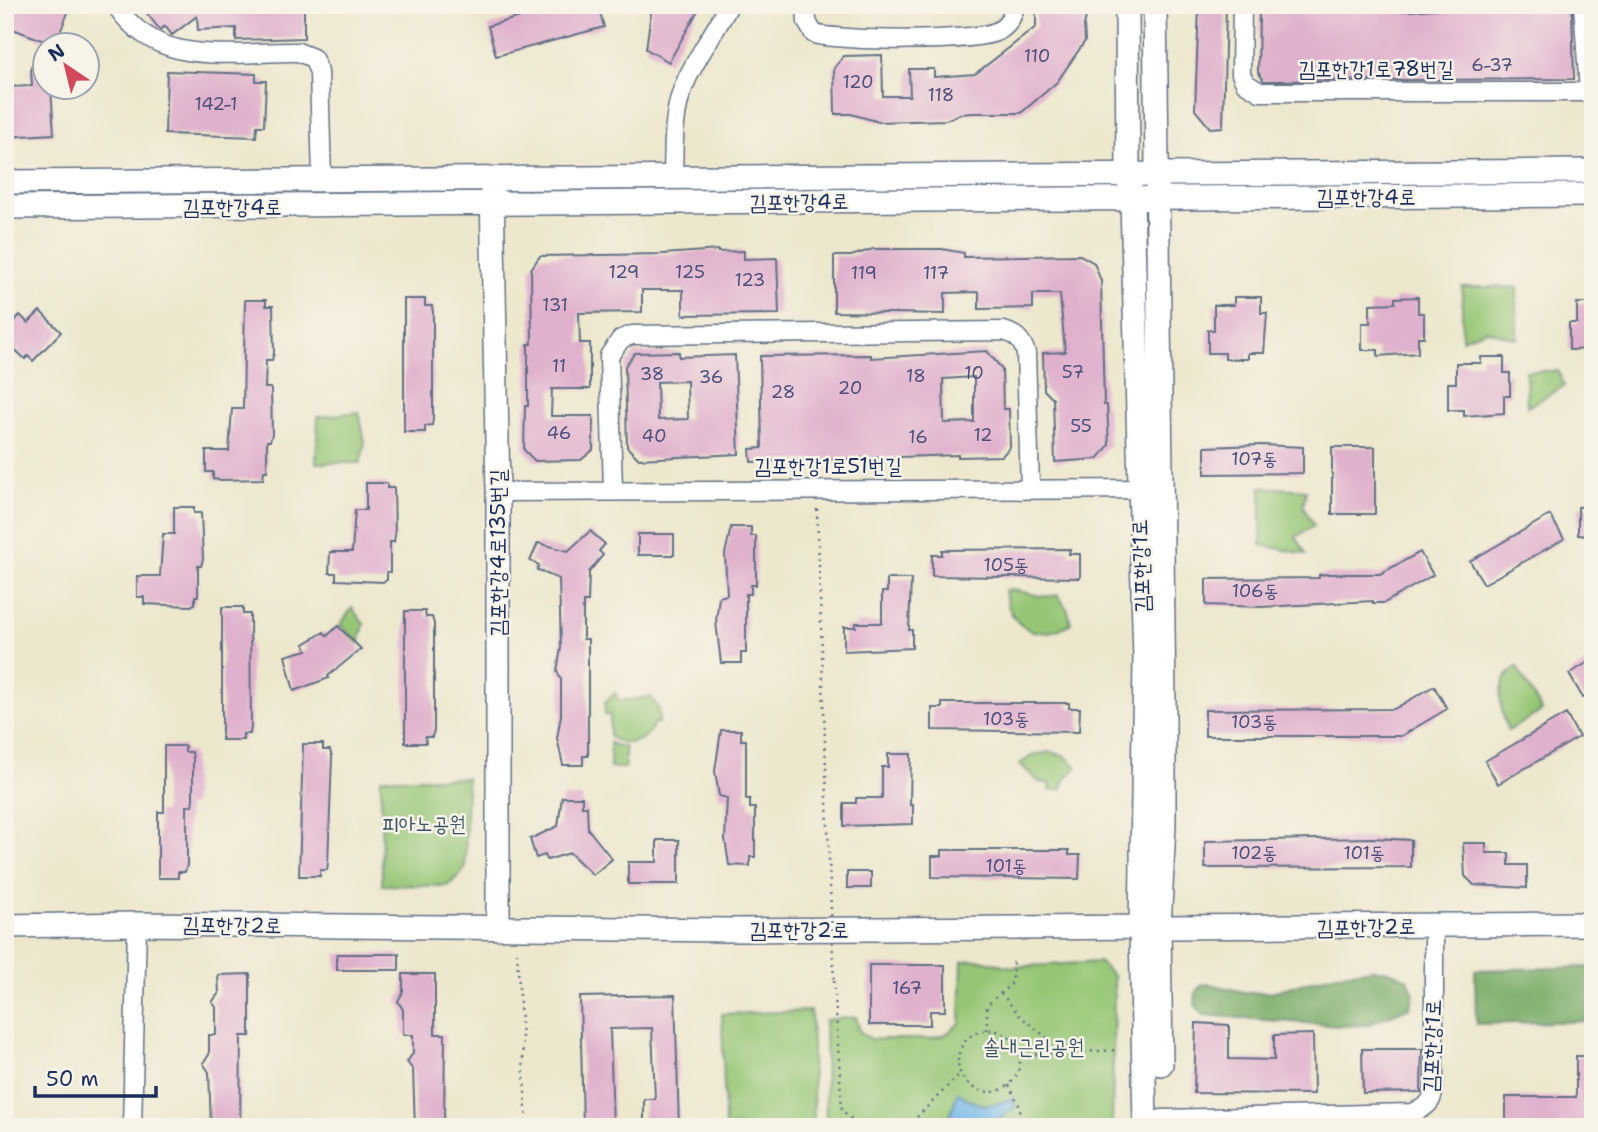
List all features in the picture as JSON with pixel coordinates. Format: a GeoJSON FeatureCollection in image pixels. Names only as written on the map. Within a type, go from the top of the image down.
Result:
{"type":"FeatureCollection","features":[{"type":"Feature","properties":{"kind":"street"},"geometry":{"type":"LineString","coordinates":[[116,5],[142,35],[181,52],[298,52],[313,58],[320,81],[322,179]]}},
{"type":"Feature","properties":{"kind":"street"},"geometry":{"type":"LineString","coordinates":[[673,177],[676,114],[683,90],[729,5]]}},
{"type":"Feature","properties":{"kind":"street"},"geometry":{"type":"LineString","coordinates":[[806,5],[807,22],[814,34],[920,38],[997,32],[1010,19],[1015,5]]}},
{"type":"Feature","properties":{"kind":"street","name":"김포한강1로"},"geometry":{"type":"LineString","coordinates":[[1127,5],[1128,173],[1132,201],[1149,489],[1164,824],[1150,929],[1155,1124],[1411,1113],[1429,1105],[1434,1090],[1434,926]]}},
{"type":"Feature","properties":{"kind":"street","name":"김포한강1로"},"geometry":{"type":"LineString","coordinates":[[1149,489],[1158,173],[1154,5]]}},
{"type":"Feature","properties":{"kind":"street","name":"김포한강1로78번길"},"geometry":{"type":"LineString","coordinates":[[1242,5],[1241,74],[1251,89],[1260,92],[1591,92],[1583,5]]}},
{"type":"Feature","properties":{"kind":"street","name":"김포한강4로"},"geometry":{"type":"LineString","coordinates":[[5,182],[1593,171]]}},
{"type":"Feature","properties":{"kind":"street","name":"김포한강4로135번길"},"geometry":{"type":"LineString","coordinates":[[491,179],[498,492],[498,928]]}},
{"type":"Feature","properties":{"kind":"street","name":"김포한강4로"},"geometry":{"type":"LineString","coordinates":[[5,207],[1157,201],[1593,195]]}},
{"type":"Feature","properties":{"kind":"street"},"geometry":{"type":"LineString","coordinates":[[614,489],[609,356],[621,339],[632,335],[1004,331],[1014,334],[1022,341],[1026,353],[1030,489]]}},
{"type":"Feature","properties":{"kind":"street","name":"김포한강1로51번길"},"geometry":{"type":"LineString","coordinates":[[498,492],[614,489],[1149,489]]}},
{"type":"Feature","properties":{"kind":"street"},"geometry":{"type":"LineString","coordinates":[[132,1127],[137,924]]}},
{"type":"Feature","properties":{"kind":"street","name":"김포한강2로"},"geometry":{"type":"LineString","coordinates":[[5,926],[137,924],[498,928],[1150,929],[1593,925]]}},
{"type":"Feature","properties":{"kind":"path"},"geometry":{"type":"LineString","coordinates":[[817,509],[830,886],[842,1110],[860,1127]]}},
{"type":"Feature","properties":{"kind":"path"},"geometry":{"type":"LineString","coordinates":[[517,952],[527,1127]]}},
{"type":"Feature","properties":{"kind":"path"},"geometry":{"type":"LineString","coordinates":[[987,1030],[987,1005],[1012,983],[1013,962]]}},
{"type":"Feature","properties":{"kind":"path"},"geometry":{"type":"LineString","coordinates":[[1001,993],[1019,1015],[1047,1038],[1052,1054]]}},
{"type":"Feature","properties":{"kind":"path"},"geometry":{"type":"LineString","coordinates":[[987,1030],[1006,1035],[1014,1042],[1020,1055],[1019,1072],[1009,1085],[995,1092],[984,1093],[974,1089],[960,1074],[958,1054],[962,1045],[977,1032],[987,1030]]}},
{"type":"Feature","properties":{"kind":"path"},"geometry":{"type":"LineString","coordinates":[[1020,1055],[1119,1050]]}},
{"type":"Feature","properties":{"kind":"path"},"geometry":{"type":"LineString","coordinates":[[907,1127],[960,1074]]}},
{"type":"Feature","properties":{"kind":"path"},"geometry":{"type":"LineString","coordinates":[[1009,1085],[1020,1107],[1021,1127]]}},
{"type":"Feature","properties":{"kind":"green space"},"geometry":{"type":"Polygon","coordinates":[[[1462,287],[1517,287],[1517,339],[1486,330],[1462,339],[1462,287]]]}},
{"type":"Feature","properties":{"kind":"green space"},"geometry":{"type":"Polygon","coordinates":[[[1526,371],[1558,371],[1564,386],[1527,407],[1526,371]]]}},
{"type":"Feature","properties":{"kind":"green space"},"geometry":{"type":"Polygon","coordinates":[[[359,412],[365,443],[360,463],[316,463],[318,417],[359,412]]]}},
{"type":"Feature","properties":{"kind":"green space"},"geometry":{"type":"Polygon","coordinates":[[[1261,487],[1306,490],[1303,506],[1314,526],[1296,537],[1306,554],[1261,545],[1261,487]]]}},
{"type":"Feature","properties":{"kind":"green space"},"geometry":{"type":"Polygon","coordinates":[[[1005,590],[1044,596],[1058,595],[1068,611],[1071,623],[1048,632],[1027,629],[1012,614],[1005,590]]]}},
{"type":"Feature","properties":{"kind":"green space"},"geometry":{"type":"Polygon","coordinates":[[[352,608],[364,624],[359,643],[340,625],[352,608]]]}},
{"type":"Feature","properties":{"kind":"green space"},"geometry":{"type":"Polygon","coordinates":[[[1517,667],[1542,711],[1508,731],[1501,705],[1501,688],[1509,673],[1517,667]]]}},
{"type":"Feature","properties":{"kind":"green space"},"geometry":{"type":"Polygon","coordinates":[[[615,693],[619,701],[651,697],[659,710],[659,723],[654,723],[646,735],[635,742],[623,742],[610,737],[610,715],[605,715],[605,702],[615,693]]]}},
{"type":"Feature","properties":{"kind":"green space"},"geometry":{"type":"Polygon","coordinates":[[[610,743],[625,748],[625,768],[610,768],[610,743]]]}},
{"type":"Feature","properties":{"kind":"green space"},"geometry":{"type":"Polygon","coordinates":[[[1050,752],[1065,756],[1077,767],[1066,778],[1061,790],[1050,790],[1049,783],[1039,782],[1020,764],[1033,755],[1050,752]]]}},
{"type":"Feature","properties":{"kind":"green space","name":"피아노공원"},"geometry":{"type":"Polygon","coordinates":[[[381,778],[467,778],[465,869],[448,886],[382,885],[381,778]]]}},
{"type":"Feature","properties":{"kind":"green space","name":"솔내근린공원"},"geometry":{"type":"Polygon","coordinates":[[[980,960],[1012,967],[1099,962],[1114,977],[1112,1127],[826,1127],[825,1020],[856,1017],[860,1032],[871,1039],[930,1039],[946,1034],[960,1023],[962,961],[980,960]]]}},
{"type":"Feature","properties":{"kind":"green space"},"geometry":{"type":"Polygon","coordinates":[[[1593,967],[1593,1021],[1476,1024],[1475,970],[1593,967]]]}},
{"type":"Feature","properties":{"kind":"green space"},"geometry":{"type":"Polygon","coordinates":[[[1372,969],[1389,971],[1408,979],[1414,994],[1410,1007],[1367,1025],[1343,1026],[1204,1015],[1195,1005],[1196,991],[1202,985],[1210,984],[1248,993],[1271,992],[1333,975],[1372,969]]]}},
{"type":"Feature","properties":{"kind":"green space"},"geometry":{"type":"Polygon","coordinates":[[[811,1011],[814,1127],[725,1127],[722,1014],[811,1011]]]}},
{"type":"Feature","properties":{"kind":"water"},"geometry":{"type":"Polygon","coordinates":[[[958,1092],[971,1101],[984,1105],[998,1104],[1013,1098],[1015,1107],[990,1127],[943,1127],[949,1120],[958,1092]]]}},
{"type":"Feature","properties":{"kind":"building"},"geometry":{"type":"Polygon","coordinates":[[[5,5],[71,5],[60,32],[32,32],[32,36],[5,26],[5,5]]]}},
{"type":"Feature","properties":{"kind":"building"},"geometry":{"type":"Polygon","coordinates":[[[154,5],[304,5],[304,38],[236,40],[236,28],[198,30],[197,16],[172,35],[165,26],[160,30],[146,12],[154,5]]]}},
{"type":"Feature","properties":{"kind":"building"},"geometry":{"type":"Polygon","coordinates":[[[562,5],[598,5],[604,27],[496,56],[488,26],[562,5]]]}},
{"type":"Feature","properties":{"kind":"building"},"geometry":{"type":"Polygon","coordinates":[[[652,5],[701,5],[669,62],[646,49],[652,5]]]}},
{"type":"Feature","properties":{"kind":"building"},"geometry":{"type":"Polygon","coordinates":[[[1036,5],[1089,5],[1084,25],[1085,41],[1057,82],[1021,113],[973,113],[960,114],[946,120],[879,122],[851,114],[835,114],[834,68],[844,56],[882,55],[883,96],[910,96],[909,69],[934,69],[934,77],[975,74],[1036,27],[1036,5]]]}},
{"type":"Feature","properties":{"kind":"building"},"geometry":{"type":"Polygon","coordinates":[[[1199,5],[1226,5],[1223,127],[1210,128],[1195,110],[1199,5]]]}},
{"type":"Feature","properties":{"kind":"building"},"geometry":{"type":"Polygon","coordinates":[[[1446,5],[1562,5],[1572,11],[1574,79],[1264,81],[1258,72],[1259,14],[1266,7],[1344,10],[1344,7],[1362,7],[1362,11],[1410,11],[1446,8],[1446,5]]]}},
{"type":"Feature","properties":{"kind":"building"},"geometry":{"type":"Polygon","coordinates":[[[167,71],[256,74],[256,81],[266,81],[264,126],[257,126],[256,137],[165,134],[167,71]]]}},
{"type":"Feature","properties":{"kind":"building"},"geometry":{"type":"Polygon","coordinates":[[[32,86],[32,102],[52,102],[54,134],[5,137],[5,87],[32,86]]]}},
{"type":"Feature","properties":{"kind":"building"},"geometry":{"type":"Polygon","coordinates":[[[873,249],[942,249],[964,253],[964,257],[1080,255],[1094,263],[1101,281],[1104,405],[1107,405],[1109,445],[1098,459],[1055,462],[1053,399],[1044,390],[1043,353],[1065,352],[1060,294],[1033,294],[1033,308],[979,309],[979,292],[945,293],[945,314],[834,312],[834,256],[851,256],[873,249]]]}},
{"type":"Feature","properties":{"kind":"building"},"geometry":{"type":"Polygon","coordinates":[[[744,251],[744,259],[777,258],[779,314],[683,315],[683,290],[642,290],[642,312],[579,313],[580,343],[590,343],[590,389],[552,389],[551,416],[593,416],[593,450],[581,460],[535,461],[524,450],[525,406],[528,406],[528,344],[532,344],[531,269],[540,256],[663,254],[744,251]]]}},
{"type":"Feature","properties":{"kind":"building"},"geometry":{"type":"Polygon","coordinates":[[[1234,297],[1261,297],[1261,313],[1267,313],[1264,353],[1248,353],[1248,359],[1225,359],[1225,353],[1208,353],[1208,330],[1214,330],[1214,305],[1234,305],[1234,297]]]}},
{"type":"Feature","properties":{"kind":"building"},"geometry":{"type":"Polygon","coordinates":[[[1418,297],[1418,313],[1424,313],[1424,337],[1418,337],[1418,353],[1378,356],[1378,350],[1362,350],[1362,323],[1370,323],[1370,304],[1395,303],[1395,298],[1418,297]]]}},
{"type":"Feature","properties":{"kind":"building"},"geometry":{"type":"Polygon","coordinates":[[[404,299],[425,299],[425,306],[432,306],[433,419],[432,425],[425,426],[425,432],[404,432],[404,299]]]}},
{"type":"Feature","properties":{"kind":"building"},"geometry":{"type":"Polygon","coordinates":[[[245,300],[266,300],[266,306],[273,306],[274,353],[272,360],[266,360],[265,388],[271,388],[272,434],[270,441],[267,441],[267,471],[264,471],[263,479],[213,479],[213,472],[206,472],[206,451],[229,451],[232,409],[243,409],[245,300]]]}},
{"type":"Feature","properties":{"kind":"building"},"geometry":{"type":"Polygon","coordinates":[[[1577,303],[1590,303],[1593,307],[1593,349],[1569,350],[1569,323],[1577,323],[1577,303]]]}},
{"type":"Feature","properties":{"kind":"building"},"geometry":{"type":"Polygon","coordinates":[[[40,311],[61,332],[33,361],[28,356],[25,359],[5,340],[5,325],[11,325],[20,315],[28,323],[40,311]]]}},
{"type":"Feature","properties":{"kind":"building"},"geometry":{"type":"Polygon","coordinates":[[[987,351],[1002,369],[1003,409],[1009,409],[1010,447],[1002,456],[751,462],[750,449],[762,448],[760,356],[871,355],[871,358],[987,351]],[[974,377],[943,379],[944,423],[974,422],[974,377]]]}},
{"type":"Feature","properties":{"kind":"building"},"geometry":{"type":"Polygon","coordinates":[[[679,352],[679,357],[735,355],[739,454],[639,459],[627,447],[625,366],[635,353],[679,352]],[[687,381],[657,382],[658,420],[688,419],[687,381]]]}},
{"type":"Feature","properties":{"kind":"building"},"geometry":{"type":"Polygon","coordinates":[[[1481,357],[1504,357],[1504,373],[1510,373],[1510,396],[1504,396],[1504,413],[1464,416],[1464,410],[1448,410],[1448,383],[1456,383],[1456,363],[1481,363],[1481,357]]]}},
{"type":"Feature","properties":{"kind":"building"},"geometry":{"type":"Polygon","coordinates":[[[1205,447],[1303,447],[1303,473],[1205,474],[1205,447]]]}},
{"type":"Feature","properties":{"kind":"building"},"geometry":{"type":"Polygon","coordinates":[[[1332,447],[1375,447],[1375,514],[1332,514],[1332,447]]]}},
{"type":"Feature","properties":{"kind":"building"},"geometry":{"type":"Polygon","coordinates":[[[366,483],[387,483],[387,488],[394,488],[395,535],[394,542],[390,542],[390,572],[387,572],[387,580],[383,582],[336,580],[336,573],[329,573],[330,552],[352,552],[355,510],[366,510],[366,483]]]}},
{"type":"Feature","properties":{"kind":"building"},"geometry":{"type":"Polygon","coordinates":[[[1592,506],[1593,535],[1578,535],[1578,507],[1592,506]]]}},
{"type":"Feature","properties":{"kind":"building"},"geometry":{"type":"Polygon","coordinates":[[[174,507],[194,507],[194,513],[201,513],[203,559],[201,566],[198,566],[198,596],[195,596],[195,604],[191,606],[144,604],[144,597],[137,597],[137,576],[160,576],[163,534],[174,534],[174,507]]]}},
{"type":"Feature","properties":{"kind":"building"},"geometry":{"type":"Polygon","coordinates":[[[1550,515],[1564,539],[1484,584],[1470,561],[1550,515]]]}},
{"type":"Feature","properties":{"kind":"building"},"geometry":{"type":"Polygon","coordinates":[[[731,527],[751,527],[751,536],[756,536],[756,585],[751,585],[751,594],[746,594],[746,653],[741,653],[741,663],[721,663],[716,622],[719,597],[727,595],[725,554],[731,527]]]}},
{"type":"Feature","properties":{"kind":"building"},"geometry":{"type":"Polygon","coordinates":[[[590,531],[605,544],[599,551],[603,555],[589,572],[588,602],[583,602],[583,639],[588,639],[588,756],[583,756],[583,765],[563,765],[557,738],[561,715],[561,680],[557,671],[561,648],[559,579],[537,570],[539,565],[530,561],[538,543],[568,551],[590,531]]]}},
{"type":"Feature","properties":{"kind":"building"},"geometry":{"type":"Polygon","coordinates":[[[638,534],[674,534],[674,555],[638,555],[638,534]]]}},
{"type":"Feature","properties":{"kind":"building"},"geometry":{"type":"Polygon","coordinates":[[[1070,549],[1069,554],[1080,554],[1080,578],[932,576],[932,555],[942,555],[942,550],[1070,549]]]}},
{"type":"Feature","properties":{"kind":"building"},"geometry":{"type":"Polygon","coordinates":[[[1420,552],[1433,575],[1384,603],[1373,601],[1261,607],[1206,605],[1206,579],[1319,578],[1319,575],[1328,574],[1380,574],[1420,552]]]}},
{"type":"Feature","properties":{"kind":"building"},"geometry":{"type":"Polygon","coordinates":[[[887,579],[911,579],[909,630],[912,630],[912,648],[844,651],[844,627],[856,627],[856,623],[882,623],[882,592],[887,592],[887,579]]]}},
{"type":"Feature","properties":{"kind":"building"},"geometry":{"type":"Polygon","coordinates":[[[222,607],[243,607],[243,614],[250,614],[251,727],[250,734],[243,734],[243,740],[222,740],[222,607]]]}},
{"type":"Feature","properties":{"kind":"building"},"geometry":{"type":"Polygon","coordinates":[[[405,611],[425,611],[426,617],[432,617],[434,624],[434,730],[432,737],[425,737],[426,743],[405,743],[405,611]]]}},
{"type":"Feature","properties":{"kind":"building"},"geometry":{"type":"Polygon","coordinates":[[[338,626],[361,649],[328,676],[329,678],[294,691],[285,656],[307,650],[304,644],[324,632],[327,636],[338,626]]]}},
{"type":"Feature","properties":{"kind":"building"},"geometry":{"type":"Polygon","coordinates":[[[1593,659],[1593,693],[1583,698],[1569,674],[1593,659]]]}},
{"type":"Feature","properties":{"kind":"building"},"geometry":{"type":"Polygon","coordinates":[[[1434,686],[1447,709],[1401,736],[1205,736],[1205,710],[1394,709],[1434,686]]]}},
{"type":"Feature","properties":{"kind":"building"},"geometry":{"type":"Polygon","coordinates":[[[942,703],[1069,703],[1069,708],[1080,708],[1079,732],[932,730],[932,708],[942,708],[942,703]]]}},
{"type":"Feature","properties":{"kind":"building"},"geometry":{"type":"Polygon","coordinates":[[[1566,714],[1579,737],[1498,784],[1485,761],[1566,714]]]}},
{"type":"Feature","properties":{"kind":"building"},"geometry":{"type":"Polygon","coordinates":[[[721,730],[741,730],[741,740],[746,740],[746,799],[750,799],[750,808],[755,808],[755,857],[750,857],[750,866],[729,865],[725,839],[727,798],[719,796],[715,771],[721,730]]]}},
{"type":"Feature","properties":{"kind":"building"},"geometry":{"type":"Polygon","coordinates":[[[303,744],[323,744],[323,750],[330,750],[332,757],[328,863],[327,870],[320,870],[320,876],[299,876],[303,744]]]}},
{"type":"Feature","properties":{"kind":"building"},"geometry":{"type":"Polygon","coordinates":[[[164,746],[185,746],[185,752],[192,752],[193,759],[193,799],[192,806],[187,806],[187,865],[185,872],[178,872],[178,878],[158,878],[158,812],[164,812],[164,746]]]}},
{"type":"Feature","properties":{"kind":"building"},"geometry":{"type":"Polygon","coordinates":[[[888,754],[911,754],[910,805],[913,805],[913,824],[844,826],[844,803],[856,803],[856,798],[882,798],[882,767],[888,767],[888,754]]]}},
{"type":"Feature","properties":{"kind":"building"},"geometry":{"type":"Polygon","coordinates":[[[562,797],[582,797],[582,806],[587,806],[588,829],[612,859],[593,875],[570,853],[547,860],[545,855],[536,858],[530,839],[558,826],[562,797]]]}},
{"type":"Feature","properties":{"kind":"building"},"geometry":{"type":"Polygon","coordinates":[[[1372,838],[1411,840],[1411,867],[1205,868],[1205,841],[1372,838]]]}},
{"type":"Feature","properties":{"kind":"building"},"geometry":{"type":"Polygon","coordinates":[[[657,840],[679,840],[679,884],[628,884],[628,862],[657,862],[657,840]]]}},
{"type":"Feature","properties":{"kind":"building"},"geometry":{"type":"Polygon","coordinates":[[[1463,843],[1486,843],[1486,853],[1509,853],[1509,865],[1527,865],[1527,888],[1474,885],[1465,876],[1463,843]]]}},
{"type":"Feature","properties":{"kind":"building"},"geometry":{"type":"Polygon","coordinates":[[[942,850],[1069,850],[1069,855],[1080,855],[1079,879],[932,877],[932,856],[942,856],[942,850]]]}},
{"type":"Feature","properties":{"kind":"building"},"geometry":{"type":"Polygon","coordinates":[[[847,872],[871,872],[871,888],[847,888],[847,872]]]}},
{"type":"Feature","properties":{"kind":"building"},"geometry":{"type":"Polygon","coordinates":[[[337,954],[399,954],[399,970],[337,970],[337,954]]]}},
{"type":"Feature","properties":{"kind":"building"},"geometry":{"type":"Polygon","coordinates":[[[869,965],[945,965],[945,1011],[930,1011],[930,1025],[869,1025],[869,965]]]}},
{"type":"Feature","properties":{"kind":"building"},"geometry":{"type":"Polygon","coordinates":[[[250,974],[250,1036],[241,1036],[240,1127],[211,1127],[209,1072],[203,1063],[209,1055],[209,1035],[216,1035],[216,1007],[212,1002],[219,993],[218,975],[250,974]]]}},
{"type":"Feature","properties":{"kind":"building"},"geometry":{"type":"Polygon","coordinates":[[[403,974],[435,974],[435,1034],[445,1034],[444,1127],[415,1127],[413,1070],[407,1062],[413,1053],[413,1035],[403,1035],[403,1010],[398,1001],[403,992],[403,974]]]}},
{"type":"Feature","properties":{"kind":"building"},"geometry":{"type":"Polygon","coordinates":[[[675,995],[679,1127],[644,1127],[644,1099],[655,1099],[652,1028],[610,1029],[613,1127],[583,1127],[580,997],[675,995]]]}},
{"type":"Feature","properties":{"kind":"building"},"geometry":{"type":"Polygon","coordinates":[[[1196,1023],[1229,1025],[1229,1059],[1274,1060],[1274,1035],[1313,1034],[1314,1094],[1194,1093],[1196,1023]]]}},
{"type":"Feature","properties":{"kind":"building"},"geometry":{"type":"Polygon","coordinates":[[[1362,1049],[1422,1049],[1421,1092],[1363,1093],[1362,1049]]]}},
{"type":"Feature","properties":{"kind":"building"},"geometry":{"type":"Polygon","coordinates":[[[1576,1056],[1593,1056],[1593,1127],[1506,1127],[1506,1097],[1576,1097],[1576,1056]]]}}]}
